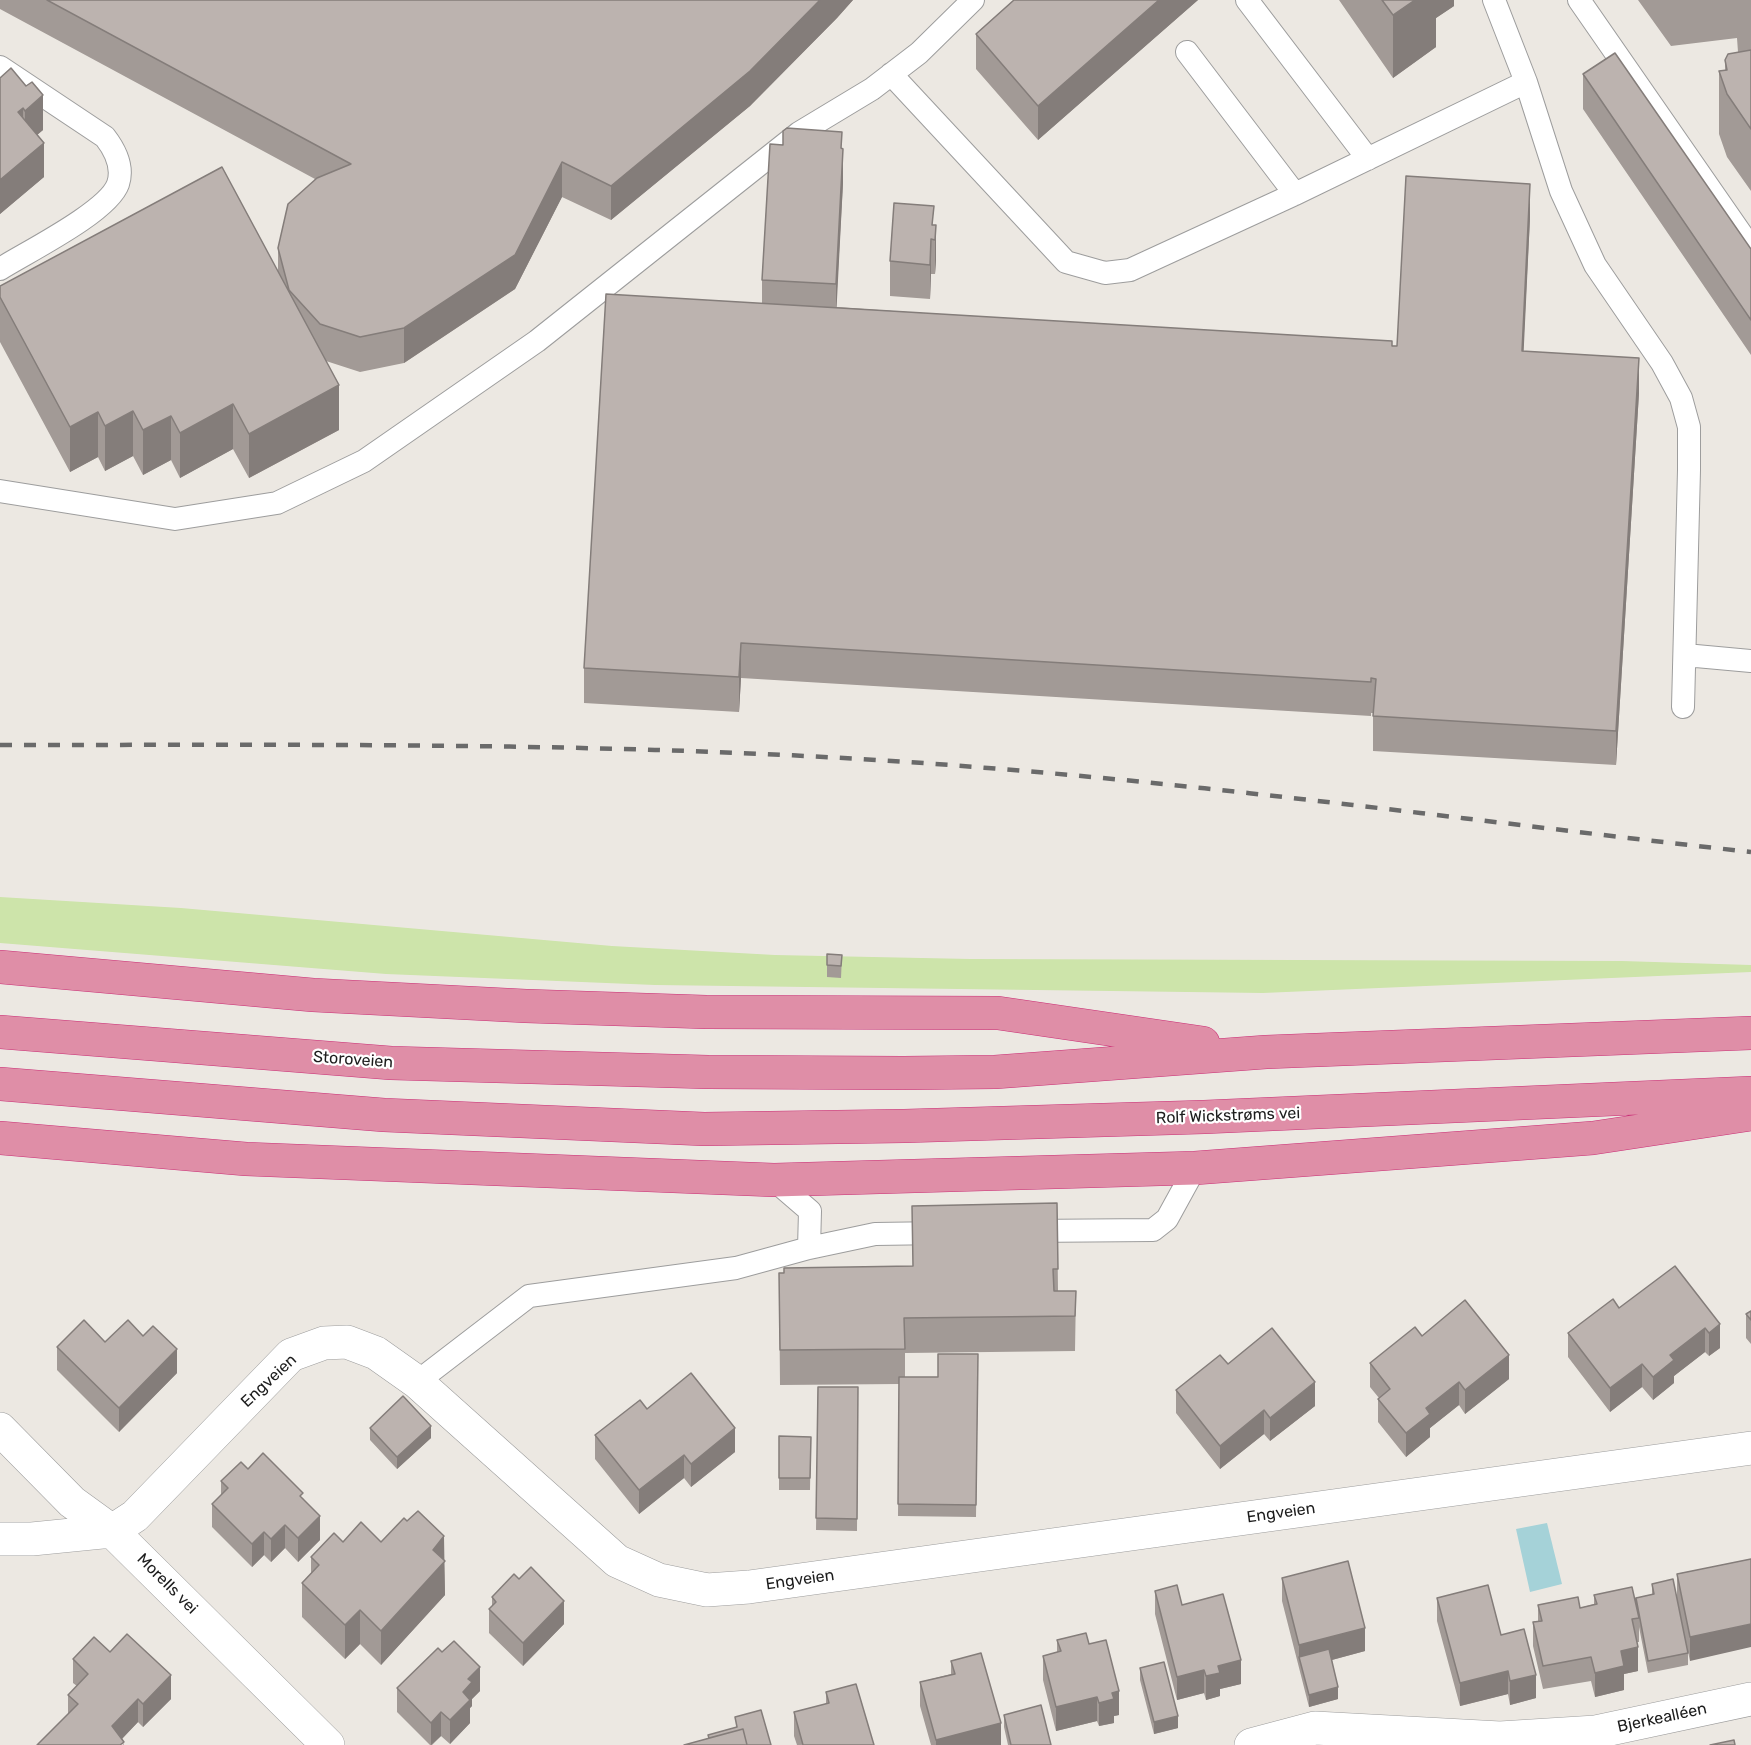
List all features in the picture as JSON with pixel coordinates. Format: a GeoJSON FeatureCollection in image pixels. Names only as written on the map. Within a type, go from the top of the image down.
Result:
{"type":"FeatureCollection","features":[{"type":"Feature","properties":{"kind":"highway"},"geometry":{"type":"LineString","coordinates":[[0,967],[313,995],[526,1006],[706,1012],[998,1013],[1266,1052],[1751,1034]]}},
{"type":"Feature","properties":{"kind":"highway","name":"Storoveien"},"geometry":{"type":"LineString","coordinates":[[0,1032],[391,1064],[708,1072],[995,1072],[1266,1052]]}},
{"type":"Feature","properties":{"kind":"highway","name":"Rolf Wickstrøms vei"},"geometry":{"type":"LineString","coordinates":[[0,1084],[384,1115],[704,1129],[1193,1118],[1751,1093]]}},
{"type":"Feature","properties":{"kind":"highway"},"geometry":{"type":"LineString","coordinates":[[0,1138],[246,1159],[774,1180],[1196,1168],[1593,1138],[1751,1114]]}},
{"type":"Feature","properties":{"kind":"street","name":"Engveien"},"geometry":{"type":"LineString","coordinates":[[0,1539],[32,1539],[112,1531],[135,1516],[291,1355],[324,1343],[347,1342],[376,1353],[417,1382],[618,1561],[659,1580],[707,1590],[749,1587],[1751,1448]]}},
{"type":"Feature","properties":{"kind":"street","name":"Morells vei"},"geometry":{"type":"LineString","coordinates":[[0,1429],[72,1502],[112,1531],[328,1745]]}},
{"type":"Feature","properties":{"kind":"street","name":"Bjerkealléen"},"geometry":{"type":"LineString","coordinates":[[1251,1745],[1316,1728],[1500,1738],[1596,1732],[1751,1699]]}},
{"type":"Feature","properties":{"kind":"lane"},"geometry":{"type":"LineString","coordinates":[[0,491],[175,519],[277,503],[364,461],[537,341],[799,133],[872,89],[919,53],[973,0]]}},
{"type":"Feature","properties":{"kind":"lane"},"geometry":{"type":"LineString","coordinates":[[1247,0],[1368,159]]}},
{"type":"Feature","properties":{"kind":"lane"},"geometry":{"type":"LineString","coordinates":[[1494,0],[1526,82],[1561,191],[1595,266],[1662,363],[1681,398],[1689,428],[1683,707]]}},
{"type":"Feature","properties":{"kind":"lane"},"geometry":{"type":"LineString","coordinates":[[1579,0],[1751,248]]}},
{"type":"Feature","properties":{"kind":"lane"},"geometry":{"type":"LineString","coordinates":[[1187,52],[1295,194]]}},
{"type":"Feature","properties":{"kind":"lane"},"geometry":{"type":"LineString","coordinates":[[0,67],[105,137],[115,151],[120,168],[118,183],[111,196],[97,209],[0,269]]}},
{"type":"Feature","properties":{"kind":"lane"},"geometry":{"type":"LineString","coordinates":[[891,74],[1066,262],[1086,270],[1106,273],[1130,270],[1295,194],[1526,82]]}},
{"type":"Feature","properties":{"kind":"lane"},"geometry":{"type":"LineString","coordinates":[[1684,655],[1751,661]]}},
{"type":"Feature","properties":{"kind":"lane"},"geometry":{"type":"LineString","coordinates":[[1004,1232],[1153,1230],[1167,1219],[1196,1168]]}},
{"type":"Feature","properties":{"kind":"lane"},"geometry":{"type":"LineString","coordinates":[[774,1180],[810,1211],[809,1248]]}},
{"type":"Feature","properties":{"kind":"lane"},"geometry":{"type":"LineString","coordinates":[[417,1382],[529,1296],[736,1268],[809,1248],[875,1234],[969,1232]]}},
{"type":"Feature","properties":{"kind":"green space"},"geometry":{"type":"Polygon","coordinates":[[[0,897],[181,908],[612,946],[775,955],[971,959],[1622,961],[1751,965],[1751,972],[1263,993],[655,985],[386,974],[0,943],[0,897]]]}},
{"type":"Feature","properties":{"kind":"water"},"geometry":{"type":"Polygon","coordinates":[[[1547,1523],[1562,1584],[1530,1592],[1516,1529],[1547,1523]]]}},
{"type":"Feature","properties":{"kind":"building"},"geometry":{"type":"Polygon","coordinates":[[[47,0],[820,0],[750,71],[611,186],[562,162],[515,255],[404,328],[360,337],[320,324],[289,290],[278,248],[288,204],[317,178],[351,164],[47,0]]]}},
{"type":"Feature","properties":{"kind":"building"},"geometry":{"type":"Polygon","coordinates":[[[1014,0],[1159,0],[1038,106],[976,34],[1014,0]]]}},
{"type":"Feature","properties":{"kind":"building"},"geometry":{"type":"Polygon","coordinates":[[[1382,0],[1415,0],[1393,15],[1382,0]]]}},
{"type":"Feature","properties":{"kind":"building"},"geometry":{"type":"Polygon","coordinates":[[[1751,50],[1751,129],[1727,94],[1719,71],[1727,70],[1725,60],[1728,54],[1751,50]]]}},
{"type":"Feature","properties":{"kind":"building"},"geometry":{"type":"Polygon","coordinates":[[[1615,53],[1751,249],[1751,320],[1583,74],[1615,53]]]}},
{"type":"Feature","properties":{"kind":"building"},"geometry":{"type":"Polygon","coordinates":[[[11,68],[26,86],[32,82],[43,95],[25,111],[23,108],[18,112],[44,143],[0,180],[0,78],[11,68]]]}},
{"type":"Feature","properties":{"kind":"building"},"geometry":{"type":"Polygon","coordinates":[[[787,128],[842,132],[836,284],[762,280],[770,144],[783,145],[783,131],[787,128]]]}},
{"type":"Feature","properties":{"kind":"building"},"geometry":{"type":"Polygon","coordinates":[[[222,167],[339,385],[249,434],[233,404],[180,433],[171,416],[143,430],[133,411],[105,426],[98,412],[70,427],[0,297],[0,286],[222,167]]]}},
{"type":"Feature","properties":{"kind":"building"},"geometry":{"type":"Polygon","coordinates":[[[1406,176],[1530,184],[1522,351],[1639,358],[1616,731],[1373,716],[1376,679],[1371,678],[1371,682],[741,643],[739,677],[584,668],[606,294],[1392,341],[1392,346],[1397,346],[1406,176]]]}},
{"type":"Feature","properties":{"kind":"building"},"geometry":{"type":"Polygon","coordinates":[[[894,203],[934,206],[932,225],[936,225],[935,240],[931,239],[930,265],[890,261],[894,203]]]}},
{"type":"Feature","properties":{"kind":"building"},"geometry":{"type":"Polygon","coordinates":[[[827,954],[842,955],[841,966],[827,965],[827,954]]]}},
{"type":"Feature","properties":{"kind":"building"},"geometry":{"type":"Polygon","coordinates":[[[1057,1203],[1058,1269],[1053,1269],[1054,1291],[1076,1291],[1075,1316],[904,1318],[905,1349],[780,1350],[779,1273],[784,1273],[784,1268],[913,1266],[912,1206],[1057,1203]]]}},
{"type":"Feature","properties":{"kind":"building"},"geometry":{"type":"Polygon","coordinates":[[[1675,1266],[1720,1324],[1709,1333],[1705,1328],[1670,1355],[1674,1360],[1653,1377],[1642,1364],[1610,1388],[1568,1333],[1613,1299],[1619,1308],[1675,1266]]]}},
{"type":"Feature","properties":{"kind":"building"},"geometry":{"type":"Polygon","coordinates":[[[1465,1300],[1509,1355],[1465,1390],[1459,1382],[1426,1408],[1430,1414],[1406,1433],[1378,1399],[1390,1389],[1370,1363],[1415,1327],[1422,1336],[1465,1300]]]}},
{"type":"Feature","properties":{"kind":"building"},"geometry":{"type":"Polygon","coordinates":[[[84,1320],[105,1342],[128,1320],[143,1336],[153,1326],[177,1349],[119,1408],[57,1347],[84,1320]]]}},
{"type":"Feature","properties":{"kind":"building"},"geometry":{"type":"Polygon","coordinates":[[[1272,1328],[1315,1382],[1270,1418],[1264,1410],[1220,1446],[1176,1390],[1220,1355],[1228,1364],[1272,1328]]]}},
{"type":"Feature","properties":{"kind":"building"},"geometry":{"type":"Polygon","coordinates":[[[938,1354],[978,1354],[976,1505],[898,1504],[899,1377],[938,1377],[938,1354]]]}},
{"type":"Feature","properties":{"kind":"building"},"geometry":{"type":"Polygon","coordinates":[[[691,1373],[735,1428],[691,1464],[684,1455],[639,1490],[595,1435],[640,1400],[647,1409],[691,1373]]]}},
{"type":"Feature","properties":{"kind":"building"},"geometry":{"type":"Polygon","coordinates":[[[818,1387],[858,1387],[857,1519],[816,1518],[818,1387]]]}},
{"type":"Feature","properties":{"kind":"building"},"geometry":{"type":"Polygon","coordinates":[[[403,1396],[431,1426],[397,1457],[370,1428],[403,1396]]]}},
{"type":"Feature","properties":{"kind":"building"},"geometry":{"type":"Polygon","coordinates":[[[779,1436],[811,1437],[810,1478],[779,1478],[779,1436]]]}},
{"type":"Feature","properties":{"kind":"building"},"geometry":{"type":"Polygon","coordinates":[[[263,1453],[303,1493],[300,1496],[320,1516],[298,1538],[285,1525],[271,1539],[264,1532],[252,1544],[212,1504],[228,1488],[221,1481],[241,1462],[248,1469],[263,1453]]]}},
{"type":"Feature","properties":{"kind":"building"},"geometry":{"type":"Polygon","coordinates":[[[418,1511],[444,1536],[433,1550],[445,1561],[381,1631],[360,1610],[345,1625],[302,1583],[319,1565],[311,1557],[334,1533],[343,1542],[361,1522],[381,1542],[404,1518],[407,1521],[418,1511]]]}},
{"type":"Feature","properties":{"kind":"building"},"geometry":{"type":"Polygon","coordinates":[[[1751,1559],[1751,1624],[1690,1637],[1677,1574],[1751,1559]]]}},
{"type":"Feature","properties":{"kind":"building"},"geometry":{"type":"Polygon","coordinates":[[[1348,1561],[1365,1628],[1299,1645],[1282,1578],[1348,1561]]]}},
{"type":"Feature","properties":{"kind":"building"},"geometry":{"type":"Polygon","coordinates":[[[531,1567],[564,1601],[523,1643],[489,1609],[496,1602],[492,1597],[514,1574],[519,1579],[531,1567]]]}},
{"type":"Feature","properties":{"kind":"building"},"geometry":{"type":"Polygon","coordinates":[[[1673,1579],[1688,1653],[1648,1661],[1636,1598],[1654,1594],[1652,1584],[1673,1579]]]}},
{"type":"Feature","properties":{"kind":"building"},"geometry":{"type":"Polygon","coordinates":[[[1177,1585],[1182,1605],[1223,1594],[1241,1660],[1218,1666],[1220,1673],[1206,1676],[1204,1670],[1177,1677],[1155,1591],[1177,1585]]]}},
{"type":"Feature","properties":{"kind":"building"},"geometry":{"type":"Polygon","coordinates":[[[1488,1585],[1501,1635],[1524,1629],[1536,1675],[1510,1681],[1508,1671],[1460,1683],[1437,1598],[1488,1585]]]}},
{"type":"Feature","properties":{"kind":"building"},"geometry":{"type":"Polygon","coordinates":[[[1632,1587],[1639,1618],[1632,1619],[1638,1647],[1621,1651],[1624,1666],[1595,1673],[1591,1657],[1543,1666],[1533,1622],[1542,1621],[1538,1605],[1578,1597],[1580,1608],[1597,1604],[1594,1595],[1632,1587]]]}},
{"type":"Feature","properties":{"kind":"building"},"geometry":{"type":"Polygon","coordinates":[[[1086,1633],[1089,1644],[1106,1640],[1119,1691],[1112,1693],[1114,1699],[1099,1703],[1097,1697],[1056,1707],[1043,1656],[1061,1651],[1057,1640],[1086,1633]]]}},
{"type":"Feature","properties":{"kind":"building"},"geometry":{"type":"Polygon","coordinates":[[[127,1634],[171,1675],[143,1704],[138,1699],[112,1726],[124,1742],[120,1745],[37,1745],[78,1704],[68,1695],[88,1674],[73,1659],[94,1637],[110,1652],[127,1634]]]}},
{"type":"Feature","properties":{"kind":"building"},"geometry":{"type":"Polygon","coordinates":[[[454,1641],[480,1667],[468,1679],[472,1682],[463,1692],[470,1700],[450,1720],[441,1712],[431,1723],[397,1688],[438,1648],[442,1652],[454,1641]]]}},
{"type":"Feature","properties":{"kind":"building"},"geometry":{"type":"Polygon","coordinates":[[[1329,1649],[1338,1687],[1309,1695],[1299,1657],[1329,1649]]]}},
{"type":"Feature","properties":{"kind":"building"},"geometry":{"type":"Polygon","coordinates":[[[981,1653],[1001,1723],[936,1740],[920,1682],[955,1674],[951,1661],[981,1653]]]}},
{"type":"Feature","properties":{"kind":"building"},"geometry":{"type":"Polygon","coordinates":[[[1164,1662],[1178,1716],[1154,1722],[1140,1668],[1164,1662]]]}},
{"type":"Feature","properties":{"kind":"building"},"geometry":{"type":"Polygon","coordinates":[[[856,1684],[874,1745],[803,1745],[794,1712],[829,1703],[826,1692],[856,1684]]]}},
{"type":"Feature","properties":{"kind":"building"},"geometry":{"type":"Polygon","coordinates":[[[1041,1705],[1051,1745],[1011,1745],[1004,1715],[1041,1705]]]}},
{"type":"Feature","properties":{"kind":"building"},"geometry":{"type":"Polygon","coordinates":[[[761,1710],[771,1745],[747,1745],[743,1729],[709,1738],[708,1735],[737,1727],[735,1717],[761,1710]]]}},
{"type":"Feature","properties":{"kind":"building"},"geometry":{"type":"Polygon","coordinates":[[[743,1729],[747,1745],[684,1745],[743,1729]]]}},
{"type":"Feature","properties":{"kind":"building"},"geometry":{"type":"Polygon","coordinates":[[[1734,1740],[1735,1745],[1710,1745],[1734,1740]]]}},
{"type":"Feature","properties":{"kind":"railway"},"geometry":{"type":"LineString","coordinates":[[0,745],[494,746],[865,759],[1084,776],[1751,852]]}}]}
